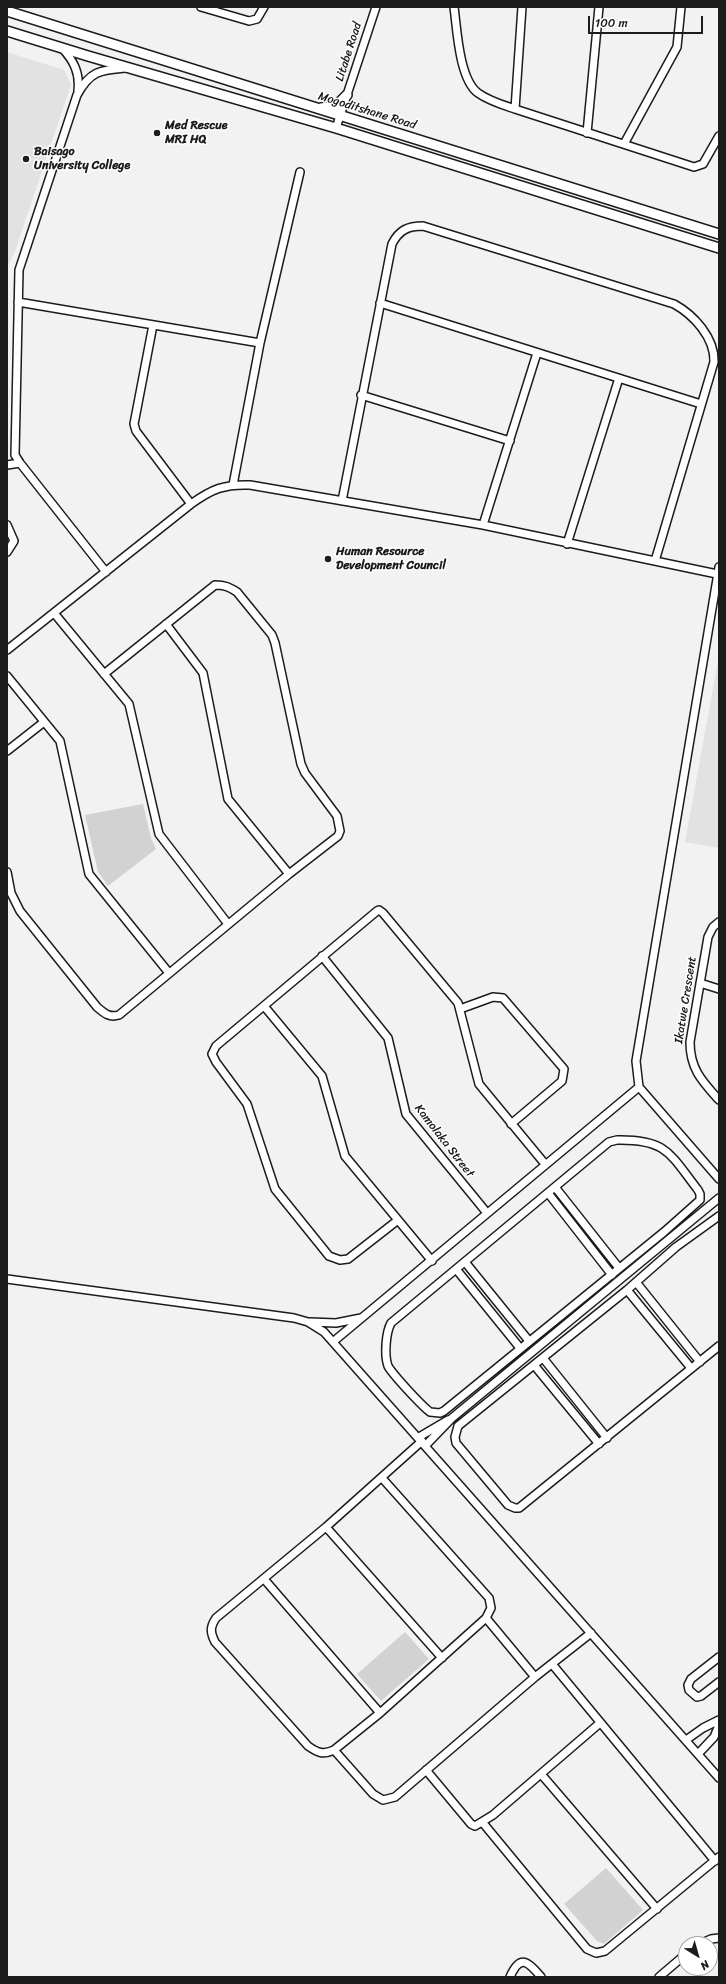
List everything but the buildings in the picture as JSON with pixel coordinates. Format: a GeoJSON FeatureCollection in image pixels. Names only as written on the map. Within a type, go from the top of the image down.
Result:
{"type":"FeatureCollection","features":[{"type":"Feature","properties":{"kind":"main road","name":"Mogoditshane Road"},"geometry":{"type":"LineString","coordinates":[[7,11],[719,234]]}},
{"type":"Feature","properties":{"kind":"main road","name":"Mogoditshane Road"},"geometry":{"type":"LineString","coordinates":[[7,31],[336,128],[719,248]]}},
{"type":"Feature","properties":{"kind":"main road"},"geometry":{"type":"LineString","coordinates":[[316,108],[336,106],[347,95]]}},
{"type":"Feature","properties":{"kind":"street"},"geometry":{"type":"LineString","coordinates":[[201,7],[249,21],[257,19],[264,7]]}},
{"type":"Feature","properties":{"kind":"street","name":"Litabe Road"},"geometry":{"type":"LineString","coordinates":[[336,128],[376,7]]}},
{"type":"Feature","properties":{"kind":"street"},"geometry":{"type":"LineString","coordinates":[[454,7],[465,73],[476,92],[487,99],[587,133],[697,167],[705,161],[719,136]]}},
{"type":"Feature","properties":{"kind":"street"},"geometry":{"type":"LineString","coordinates":[[515,109],[522,7]]}},
{"type":"Feature","properties":{"kind":"street"},"geometry":{"type":"LineString","coordinates":[[587,133],[599,7]]}},
{"type":"Feature","properties":{"kind":"street"},"geometry":{"type":"LineString","coordinates":[[624,144],[678,44],[681,7]]}},
{"type":"Feature","properties":{"kind":"street"},"geometry":{"type":"LineString","coordinates":[[62,48],[71,59],[78,73],[77,95]]}},
{"type":"Feature","properties":{"kind":"street"},"geometry":{"type":"LineString","coordinates":[[106,572],[20,463],[14,449],[19,270],[77,95],[87,79],[95,73],[104,70],[127,67]]}},
{"type":"Feature","properties":{"kind":"street"},"geometry":{"type":"LineString","coordinates":[[233,485],[260,343],[300,172]]}},
{"type":"Feature","properties":{"kind":"street"},"geometry":{"type":"LineString","coordinates":[[342,501],[361,395],[392,244],[401,231],[416,226],[423,226],[674,304],[692,316],[712,345],[714,362],[655,561]]}},
{"type":"Feature","properties":{"kind":"street"},"geometry":{"type":"LineString","coordinates":[[18,302],[260,343]]}},
{"type":"Feature","properties":{"kind":"street"},"geometry":{"type":"LineString","coordinates":[[380,304],[701,404]]}},
{"type":"Feature","properties":{"kind":"street"},"geometry":{"type":"LineString","coordinates":[[153,325],[134,424],[136,431],[191,504]]}},
{"type":"Feature","properties":{"kind":"street"},"geometry":{"type":"LineString","coordinates":[[483,525],[537,353]]}},
{"type":"Feature","properties":{"kind":"street"},"geometry":{"type":"LineString","coordinates":[[567,544],[619,378]]}},
{"type":"Feature","properties":{"kind":"street"},"geometry":{"type":"LineString","coordinates":[[361,395],[510,441]]}},
{"type":"Feature","properties":{"kind":"street"},"geometry":{"type":"LineString","coordinates":[[7,464],[20,463]]}},
{"type":"Feature","properties":{"kind":"street"},"geometry":{"type":"LineString","coordinates":[[7,650],[191,504],[205,494],[218,488],[233,485],[250,485],[483,525],[567,544],[655,561],[718,571],[636,1061],[639,1087],[719,1179]]}},
{"type":"Feature","properties":{"kind":"street"},"geometry":{"type":"LineString","coordinates":[[7,525],[14,541],[7,552]]}},
{"type":"Feature","properties":{"kind":"street"},"geometry":{"type":"LineString","coordinates":[[7,872],[12,898],[20,911],[97,1007],[108,1016],[118,1015],[289,874],[338,836],[340,826],[337,816],[303,770],[272,635],[237,592],[224,585],[215,585],[104,674]]}},
{"type":"Feature","properties":{"kind":"street"},"geometry":{"type":"LineString","coordinates":[[54,613],[129,704],[160,836],[228,924]]}},
{"type":"Feature","properties":{"kind":"street"},"geometry":{"type":"LineString","coordinates":[[166,624],[202,673],[228,799],[289,874]]}},
{"type":"Feature","properties":{"kind":"street"},"geometry":{"type":"LineString","coordinates":[[7,676],[57,737],[62,746],[89,874],[169,973]]}},
{"type":"Feature","properties":{"kind":"street"},"geometry":{"type":"LineString","coordinates":[[7,751],[44,722]]}},
{"type":"Feature","properties":{"kind":"street"},"geometry":{"type":"LineString","coordinates":[[398,1220],[355,1255],[344,1260],[334,1259],[329,1256],[275,1189],[247,1104],[216,1062],[212,1054],[216,1046],[379,910],[454,997],[460,1009],[476,1078],[545,1164]]}},
{"type":"Feature","properties":{"kind":"street","name":"Ikatwe Crescent"},"geometry":{"type":"LineString","coordinates":[[719,922],[713,927],[708,937],[690,1042],[690,1052],[696,1074],[719,1100]]}},
{"type":"Feature","properties":{"kind":"street","name":"Kamolaka Street"},"geometry":{"type":"LineString","coordinates":[[322,956],[388,1038],[406,1114],[487,1213]]}},
{"type":"Feature","properties":{"kind":"street"},"geometry":{"type":"LineString","coordinates":[[700,983],[719,988]]}},
{"type":"Feature","properties":{"kind":"street"},"geometry":{"type":"LineString","coordinates":[[460,1009],[493,997],[503,998],[564,1069],[562,1080],[512,1124]]}},
{"type":"Feature","properties":{"kind":"street"},"geometry":{"type":"LineString","coordinates":[[264,1006],[322,1076],[345,1156],[432,1261]]}},
{"type":"Feature","properties":{"kind":"street"},"geometry":{"type":"LineString","coordinates":[[334,1341],[432,1261],[545,1164],[639,1087]]}},
{"type":"Feature","properties":{"kind":"street"},"geometry":{"type":"LineString","coordinates":[[621,1140],[654,1143],[661,1146],[670,1154],[698,1190],[701,1197],[696,1205],[612,1275],[444,1411],[435,1414],[426,1409],[390,1369],[387,1360],[388,1330],[392,1322],[555,1187],[613,1141],[621,1140]]}},
{"type":"Feature","properties":{"kind":"street"},"geometry":{"type":"LineString","coordinates":[[555,1187],[619,1268]]}},
{"type":"Feature","properties":{"kind":"street"},"geometry":{"type":"LineString","coordinates":[[548,1192],[612,1275]]}},
{"type":"Feature","properties":{"kind":"street"},"geometry":{"type":"LineString","coordinates":[[382,1478],[489,1598],[492,1608],[486,1618],[380,1713],[334,1750],[326,1753],[317,1753],[308,1746],[215,1642],[211,1634],[211,1625],[216,1618],[264,1580],[326,1527],[422,1441],[719,1198]]}},
{"type":"Feature","properties":{"kind":"street"},"geometry":{"type":"LineString","coordinates":[[719,1216],[676,1246],[627,1290],[458,1426],[455,1437],[462,1452],[511,1507],[516,1508],[524,1505],[719,1346]]}},
{"type":"Feature","properties":{"kind":"street"},"geometry":{"type":"LineString","coordinates":[[664,1232],[676,1246]]}},
{"type":"Feature","properties":{"kind":"street"},"geometry":{"type":"LineString","coordinates":[[465,1262],[529,1341]]}},
{"type":"Feature","properties":{"kind":"street"},"geometry":{"type":"LineString","coordinates":[[456,1269],[520,1348]]}},
{"type":"Feature","properties":{"kind":"street"},"geometry":{"type":"LineString","coordinates":[[7,1279],[294,1318],[308,1322],[336,1323],[364,1317]]}},
{"type":"Feature","properties":{"kind":"street"},"geometry":{"type":"LineString","coordinates":[[636,1282],[700,1362]]}},
{"type":"Feature","properties":{"kind":"street"},"geometry":{"type":"LineString","coordinates":[[627,1290],[691,1368]]}},
{"type":"Feature","properties":{"kind":"street"},"geometry":{"type":"LineString","coordinates":[[571,1308],[584,1324]]}},
{"type":"Feature","properties":{"kind":"street"},"geometry":{"type":"LineString","coordinates":[[308,1322],[324,1332],[334,1341],[719,1778]]}},
{"type":"Feature","properties":{"kind":"street"},"geometry":{"type":"LineString","coordinates":[[543,1358],[607,1438]]}},
{"type":"Feature","properties":{"kind":"street"},"geometry":{"type":"LineString","coordinates":[[534,1365],[599,1444]]}},
{"type":"Feature","properties":{"kind":"street"},"geometry":{"type":"LineString","coordinates":[[478,1384],[491,1400]]}},
{"type":"Feature","properties":{"kind":"street"},"geometry":{"type":"LineString","coordinates":[[422,1441],[452,1418]]}},
{"type":"Feature","properties":{"kind":"street"},"geometry":{"type":"LineString","coordinates":[[326,1527],[442,1658]]}},
{"type":"Feature","properties":{"kind":"street"},"geometry":{"type":"LineString","coordinates":[[264,1580],[380,1713]]}},
{"type":"Feature","properties":{"kind":"street"},"geometry":{"type":"LineString","coordinates":[[486,1618],[535,1678]]}},
{"type":"Feature","properties":{"kind":"street"},"geometry":{"type":"LineString","coordinates":[[334,1750],[373,1794],[383,1800],[395,1797],[591,1632]]}},
{"type":"Feature","properties":{"kind":"street"},"geometry":{"type":"LineString","coordinates":[[719,1657],[691,1679],[688,1685],[689,1690],[697,1697],[701,1696],[719,1682]]}},
{"type":"Feature","properties":{"kind":"street"},"geometry":{"type":"LineString","coordinates":[[483,1823],[587,1949],[596,1953],[606,1951],[717,1859],[600,1723],[552,1664]]}},
{"type":"Feature","properties":{"kind":"street"},"geometry":{"type":"LineString","coordinates":[[686,1740],[719,1720]]}},
{"type":"Feature","properties":{"kind":"street"},"geometry":{"type":"LineString","coordinates":[[426,1770],[471,1824],[476,1826],[483,1823],[600,1723]]}},
{"type":"Feature","properties":{"kind":"street"},"geometry":{"type":"LineString","coordinates":[[698,1754],[714,1737],[719,1725]]}},
{"type":"Feature","properties":{"kind":"street"},"geometry":{"type":"LineString","coordinates":[[541,1774],[657,1909]]}},
{"type":"Feature","properties":{"kind":"street"},"geometry":{"type":"LineString","coordinates":[[659,1977],[678,1961]]}},
{"type":"Feature","properties":{"kind":"street"},"geometry":{"type":"LineString","coordinates":[[510,1977],[514,1966],[520,1962],[526,1962],[530,1964],[541,1977]]}},
{"type":"Feature","properties":{"kind":"shaded area","name":"Baisago University College"},"geometry":{"type":"Polygon","coordinates":[[[7,52],[64,70],[71,85],[15,251],[7,268],[7,52]]]}},
{"type":"Feature","properties":{"kind":"shaded area"},"geometry":{"type":"Polygon","coordinates":[[[719,655],[719,848],[685,842],[719,655]]]}},
{"type":"Feature","properties":{"kind":"shaded area"},"geometry":{"type":"Polygon","coordinates":[[[143,804],[151,838],[156,849],[108,886],[98,872],[85,815],[143,804]]]}},
{"type":"Feature","properties":{"kind":"shaded area"},"geometry":{"type":"Polygon","coordinates":[[[405,1632],[429,1659],[381,1701],[357,1674],[405,1632]]]}},
{"type":"Feature","properties":{"kind":"shaded area"},"geometry":{"type":"Polygon","coordinates":[[[606,1868],[643,1910],[604,1944],[597,1941],[564,1904],[606,1868]]]}},
{"type":"Feature","properties":{"kind":"place","name":"Med Rescue MRI HQ"},"geometry":{"type":"Point","coordinates":[157,133]}},
{"type":"Feature","properties":{"kind":"place","name":"Baisago University College"},"geometry":{"type":"Point","coordinates":[26,159]}},
{"type":"Feature","properties":{"kind":"place","name":"Human Resource Development Council"},"geometry":{"type":"Point","coordinates":[328,559]}}]}
